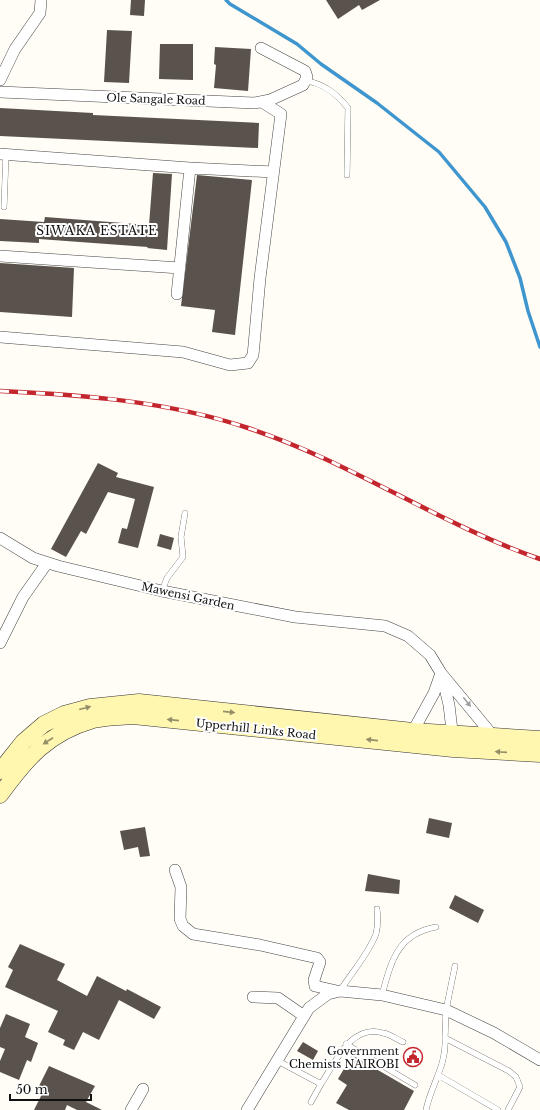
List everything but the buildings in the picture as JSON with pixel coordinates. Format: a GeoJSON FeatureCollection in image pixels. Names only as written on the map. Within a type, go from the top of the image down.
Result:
{"type":"FeatureCollection","features":[{"type":"Feature","properties":{"kind":"street"},"geometry":{"type":"LineString","coordinates":[[0,80],[15,50],[40,13],[41,0]]}},
{"type":"Feature","properties":{"kind":"street"},"geometry":{"type":"LineString","coordinates":[[261,48],[305,71],[308,77],[306,81]]}},
{"type":"Feature","properties":{"kind":"street","name":"Ole Sangale Road"},"geometry":{"type":"LineString","coordinates":[[0,92],[262,102],[303,84],[306,81]]}},
{"type":"Feature","properties":{"kind":"street"},"geometry":{"type":"LineString","coordinates":[[0,337],[182,352],[230,365],[248,363],[252,355],[254,345],[273,172],[281,114],[262,102]]}},
{"type":"Feature","properties":{"kind":"street"},"geometry":{"type":"LineString","coordinates":[[3,154],[190,168],[273,172]]}},
{"type":"Feature","properties":{"kind":"street"},"geometry":{"type":"LineString","coordinates":[[177,294],[190,168]]}},
{"type":"Feature","properties":{"kind":"street"},"geometry":{"type":"LineString","coordinates":[[0,256],[180,268]]}},
{"type":"Feature","properties":{"kind":"street","name":"Mawensi Garden"},"geometry":{"type":"LineString","coordinates":[[0,538],[34,558],[47,563],[162,591],[287,616],[385,626],[408,636],[425,650],[430,655],[441,673]]}},
{"type":"Feature","properties":{"kind":"street"},"geometry":{"type":"LineString","coordinates":[[0,643],[23,597],[47,563]]}},
{"type":"Feature","properties":{"kind":"street"},"geometry":{"type":"LineString","coordinates":[[441,673],[494,737]]}},
{"type":"Feature","properties":{"kind":"street"},"geometry":{"type":"LineString","coordinates":[[412,738],[434,693],[441,673]]}},
{"type":"Feature","properties":{"kind":"street"},"geometry":{"type":"LineString","coordinates":[[441,673],[453,741]]}},
{"type":"Feature","properties":{"kind":"street","name":"Upperhill Links Road"},"geometry":{"type":"LineString","coordinates":[[0,771],[23,742],[44,724],[64,714],[90,707],[139,702],[412,738]]}},
{"type":"Feature","properties":{"kind":"street","name":"Upperhill Links Road"},"geometry":{"type":"LineString","coordinates":[[0,795],[39,747],[63,731],[94,720],[133,716],[453,741],[540,754]]}},
{"type":"Feature","properties":{"kind":"street","name":"Upperhill Links Road"},"geometry":{"type":"LineString","coordinates":[[453,741],[494,737],[540,739]]}},
{"type":"Feature","properties":{"kind":"street"},"geometry":{"type":"LineString","coordinates":[[175,870],[181,887],[180,919],[186,930],[200,935],[260,945],[317,958],[320,962],[314,980],[315,986],[340,991],[382,995],[446,1010],[494,1034],[540,1060]]}},
{"type":"Feature","properties":{"kind":"street"},"geometry":{"type":"LineString","coordinates":[[247,1110],[304,1016],[319,999],[328,994],[340,991]]}},
{"type":"Feature","properties":{"kind":"street"},"geometry":{"type":"LineString","coordinates":[[253,997],[278,998],[304,1016]]}},
{"type":"Feature","properties":{"kind":"street"},"geometry":{"type":"LineString","coordinates":[[131,1110],[143,1089]]}},
{"type":"Feature","properties":{"kind":"lane"},"geometry":{"type":"LineString","coordinates":[[306,81],[317,83],[328,89],[342,100],[348,108],[347,175]]}},
{"type":"Feature","properties":{"kind":"lane"},"geometry":{"type":"LineString","coordinates":[[3,154],[4,206]]}},
{"type":"Feature","properties":{"kind":"lane"},"geometry":{"type":"LineString","coordinates":[[162,591],[167,578],[183,557],[181,537],[185,513]]}},
{"type":"Feature","properties":{"kind":"lane"},"geometry":{"type":"LineString","coordinates":[[340,991],[376,935],[378,923],[377,909]]}},
{"type":"Feature","properties":{"kind":"lane"},"geometry":{"type":"LineString","coordinates":[[382,995],[392,961],[398,950],[413,935],[423,930],[436,928]]}},
{"type":"Feature","properties":{"kind":"lane"},"geometry":{"type":"LineString","coordinates":[[426,1110],[429,1096],[446,1052],[446,1010],[455,966]]}},
{"type":"Feature","properties":{"kind":"lane"},"geometry":{"type":"LineString","coordinates":[[311,1102],[346,1044],[359,1035],[372,1031],[383,1033],[403,1042]]}},
{"type":"Feature","properties":{"kind":"lane"},"geometry":{"type":"LineString","coordinates":[[445,1038],[497,1064],[516,1077],[520,1087],[508,1110]]}},
{"type":"Feature","properties":{"kind":"lane"},"geometry":{"type":"LineString","coordinates":[[346,1044],[415,1085]]}},
{"type":"Feature","properties":{"kind":"lane"},"geometry":{"type":"LineString","coordinates":[[276,1060],[321,1084]]}},
{"type":"Feature","properties":{"kind":"lane"},"geometry":{"type":"LineString","coordinates":[[438,1075],[498,1110]]}},
{"type":"Feature","properties":{"kind":"waterway"},"geometry":{"type":"LineString","coordinates":[[226,0],[230,4],[297,44],[321,64],[377,103],[439,152],[485,207],[506,242],[520,278],[528,311],[540,347]]}},
{"type":"Feature","properties":{"kind":"railway"},"geometry":{"type":"LineString","coordinates":[[0,391],[94,397],[156,405],[187,411],[248,428],[322,457],[466,528],[503,545],[540,559]]}},
{"type":"Feature","properties":{"kind":"place","name":"Government Chemists NAIROBI"},"geometry":{"type":"Point","coordinates":[413,1057]}},
{"type":"Feature","properties":{"kind":"district","name":"SIWAKA ESTATE"},"geometry":{"type":"Point","coordinates":[97,230]}}]}
